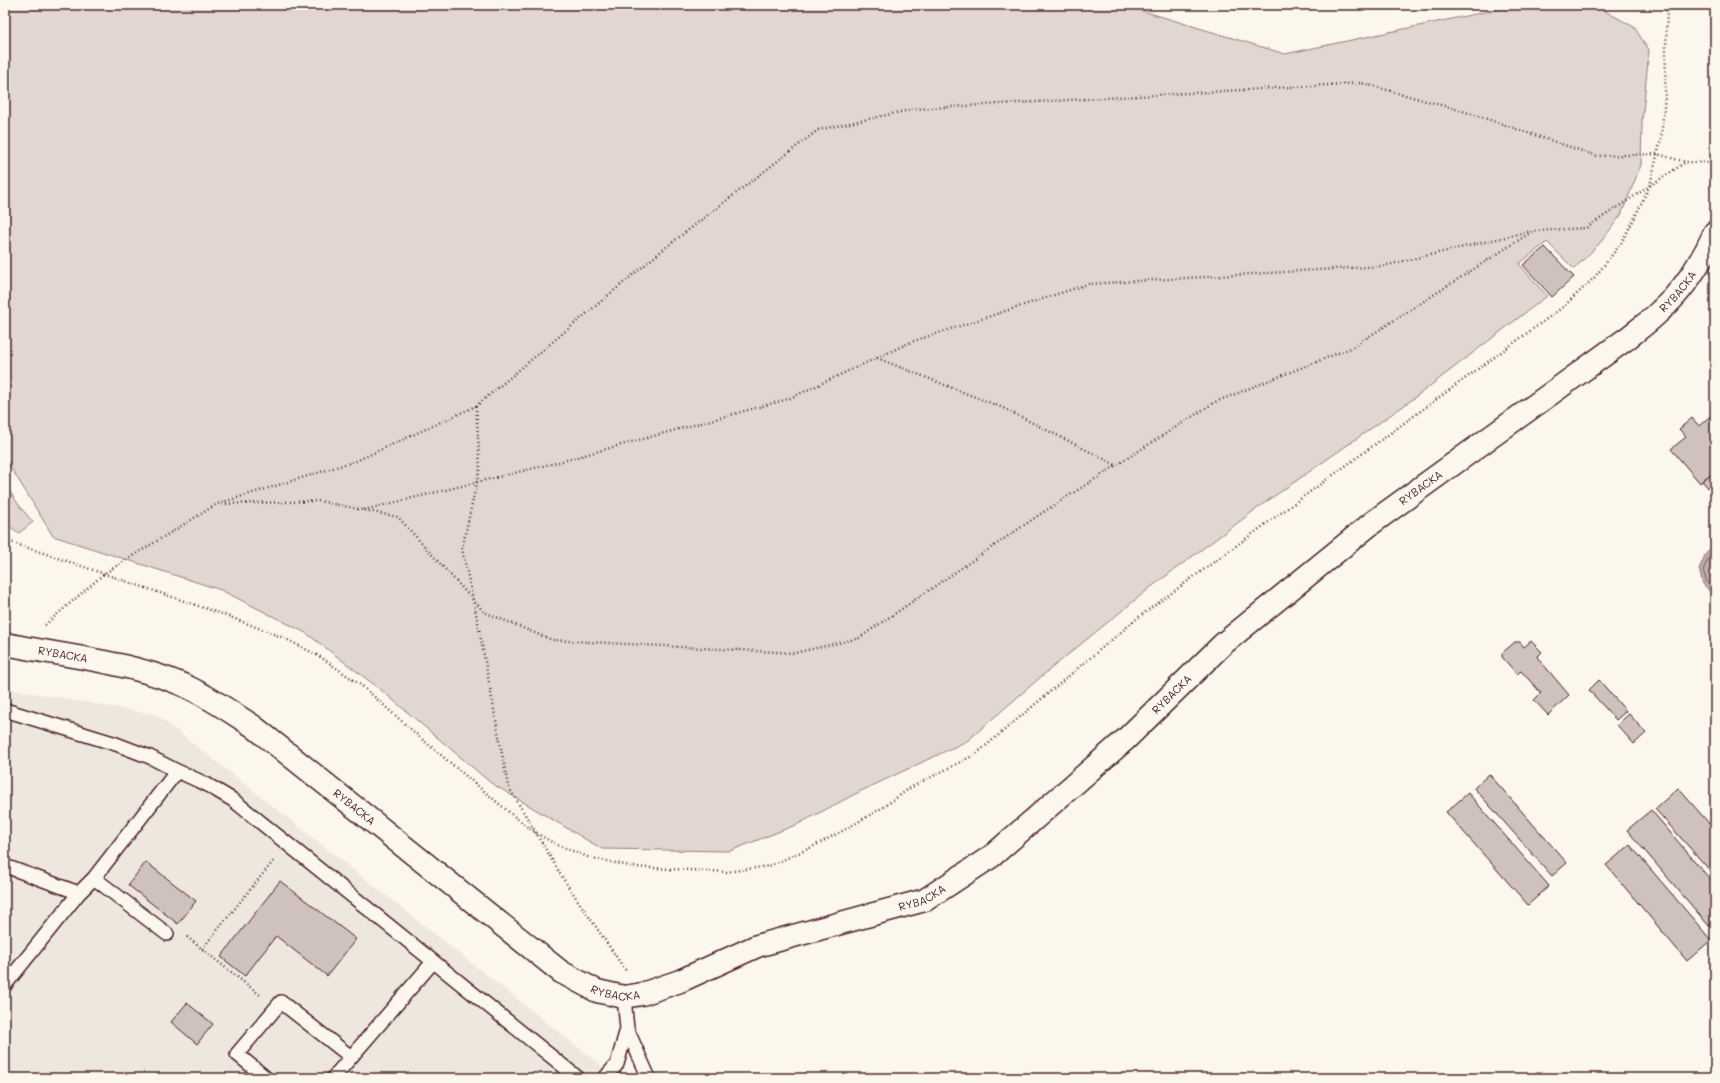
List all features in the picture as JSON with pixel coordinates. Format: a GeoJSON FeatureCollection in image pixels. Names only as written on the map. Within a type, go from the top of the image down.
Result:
{"type":"FeatureCollection","features":[{"type":"Feature","properties":{"kind":"street","name":"RYBACKA"},"geometry":{"type":"LineString","coordinates":[[12,645],[109,662],[180,684],[210,698],[253,726],[561,972],[596,991],[633,996],[680,981],[757,946],[925,900],[992,856],[1126,739],[1223,644],[1372,523],[1629,337],[1661,311],[1685,284],[1708,247],[1715,232]]}},
{"type":"Feature","properties":{"kind":"lane"},"geometry":{"type":"LineString","coordinates":[[5,710],[116,744],[150,757],[178,772],[206,784],[233,800],[578,1078]]}},
{"type":"Feature","properties":{"kind":"lane"},"geometry":{"type":"LineString","coordinates":[[5,985],[79,893],[94,878],[178,772]]}},
{"type":"Feature","properties":{"kind":"lane"},"geometry":{"type":"LineString","coordinates":[[5,866],[79,893]]}},
{"type":"Feature","properties":{"kind":"lane"},"geometry":{"type":"LineString","coordinates":[[94,878],[167,934]]}},
{"type":"Feature","properties":{"kind":"lane"},"geometry":{"type":"LineString","coordinates":[[333,1078],[433,962]]}},
{"type":"Feature","properties":{"kind":"lane"},"geometry":{"type":"LineString","coordinates":[[605,1078],[617,1064],[627,1029],[633,996]]}},
{"type":"Feature","properties":{"kind":"lane"},"geometry":{"type":"LineString","coordinates":[[266,1078],[237,1054],[281,1002],[351,1057]]}},
{"type":"Feature","properties":{"kind":"lane"},"geometry":{"type":"LineString","coordinates":[[627,1029],[649,1078]]}},
{"type":"Feature","properties":{"kind":"path"},"geometry":{"type":"LineString","coordinates":[[5,540],[225,615],[284,638],[319,656],[362,686],[422,740],[516,818],[536,833],[557,845],[588,857],[634,866],[727,872],[769,866],[835,835],[885,806],[910,788],[976,754],[1140,616],[1563,307],[1594,278],[1620,245],[1650,185],[1661,139],[1665,96],[1666,5]]}},
{"type":"Feature","properties":{"kind":"path"},"geometry":{"type":"LineString","coordinates":[[12,645],[105,573],[217,504],[356,461],[476,406],[665,248],[818,130],[914,109],[1362,83],[1466,112],[1597,156],[1657,154],[1686,162],[1715,163]]}},
{"type":"Feature","properties":{"kind":"path"},"geometry":{"type":"LineString","coordinates":[[362,510],[559,462],[788,399],[911,342],[1088,284],[1383,266],[1533,231],[1586,228],[1686,162]]}},
{"type":"Feature","properties":{"kind":"path"},"geometry":{"type":"LineString","coordinates":[[217,504],[319,502],[398,518],[484,612],[552,640],[795,654],[859,638],[1036,518],[1216,402],[1352,348],[1533,231]]}},
{"type":"Feature","properties":{"kind":"path"},"geometry":{"type":"LineString","coordinates":[[877,358],[1003,408],[1116,466]]}},
{"type":"Feature","properties":{"kind":"path"},"geometry":{"type":"LineString","coordinates":[[476,406],[480,468],[462,549],[473,599],[508,786],[633,996]]}},
{"type":"Feature","properties":{"kind":"path"},"geometry":{"type":"LineString","coordinates":[[202,949],[287,844]]}},
{"type":"Feature","properties":{"kind":"path"},"geometry":{"type":"LineString","coordinates":[[167,934],[179,931],[276,1008]]}},
{"type":"Feature","properties":{"kind":"shaded area"},"geometry":{"type":"Polygon","coordinates":[[[5,5],[1123,5],[1285,54],[1518,5],[1594,5],[1634,27],[1649,50],[1642,122],[1641,165],[1621,215],[1600,243],[1574,269],[1547,242],[1519,264],[1547,296],[1409,402],[1263,504],[1151,587],[1043,675],[967,741],[859,792],[798,824],[730,851],[602,849],[491,783],[380,689],[306,633],[221,590],[53,536],[5,458],[5,5]]]}},
{"type":"Feature","properties":{"kind":"shaded area"},"geometry":{"type":"Polygon","coordinates":[[[5,485],[33,522],[19,533],[5,523],[5,485]]]}},
{"type":"Feature","properties":{"kind":"shaded area"},"geometry":{"type":"Polygon","coordinates":[[[5,688],[157,715],[617,1078],[5,1078],[5,688]]]}},
{"type":"Feature","properties":{"kind":"water"},"geometry":{"type":"Polygon","coordinates":[[[1715,542],[1715,597],[1703,584],[1699,569],[1705,555],[1715,542]]]}},
{"type":"Feature","properties":{"kind":"building"},"geometry":{"type":"Polygon","coordinates":[[[1545,247],[1574,277],[1552,297],[1523,265],[1545,247]]]}},
{"type":"Feature","properties":{"kind":"building"},"geometry":{"type":"Polygon","coordinates":[[[1715,412],[1715,470],[1700,483],[1671,449],[1686,437],[1679,429],[1692,418],[1699,426],[1715,412]]]}},
{"type":"Feature","properties":{"kind":"building"},"geometry":{"type":"Polygon","coordinates":[[[1715,470],[1715,486],[1710,490],[1702,481],[1715,470]]]}},
{"type":"Feature","properties":{"kind":"building"},"geometry":{"type":"Polygon","coordinates":[[[1531,641],[1542,652],[1537,657],[1569,695],[1548,715],[1534,700],[1541,693],[1521,671],[1517,674],[1502,657],[1502,653],[1515,642],[1520,642],[1524,647],[1531,641]]]}},
{"type":"Feature","properties":{"kind":"building"},"geometry":{"type":"Polygon","coordinates":[[[1599,680],[1626,711],[1616,720],[1589,690],[1599,680]]]}},
{"type":"Feature","properties":{"kind":"building"},"geometry":{"type":"Polygon","coordinates":[[[1629,714],[1646,733],[1634,744],[1617,725],[1629,714]]]}},
{"type":"Feature","properties":{"kind":"building"},"geometry":{"type":"Polygon","coordinates":[[[1489,774],[1567,863],[1552,876],[1474,788],[1489,774]]]}},
{"type":"Feature","properties":{"kind":"building"},"geometry":{"type":"Polygon","coordinates":[[[1678,788],[1715,830],[1715,876],[1655,809],[1678,788]]]}},
{"type":"Feature","properties":{"kind":"building"},"geometry":{"type":"Polygon","coordinates":[[[1468,793],[1549,886],[1528,905],[1446,812],[1468,793]]]}},
{"type":"Feature","properties":{"kind":"building"},"geometry":{"type":"Polygon","coordinates":[[[1651,810],[1715,885],[1715,920],[1709,926],[1627,830],[1651,810]]]}},
{"type":"Feature","properties":{"kind":"building"},"geometry":{"type":"Polygon","coordinates":[[[1630,845],[1711,940],[1687,961],[1606,865],[1630,845]]]}},
{"type":"Feature","properties":{"kind":"building"},"geometry":{"type":"Polygon","coordinates":[[[146,862],[196,901],[178,924],[128,885],[146,862]]]}},
{"type":"Feature","properties":{"kind":"building"},"geometry":{"type":"Polygon","coordinates":[[[280,881],[356,939],[327,976],[276,936],[245,976],[221,957],[280,881]]]}},
{"type":"Feature","properties":{"kind":"building"},"geometry":{"type":"Polygon","coordinates":[[[187,1003],[213,1024],[197,1044],[171,1022],[187,1003]]]}}]}
